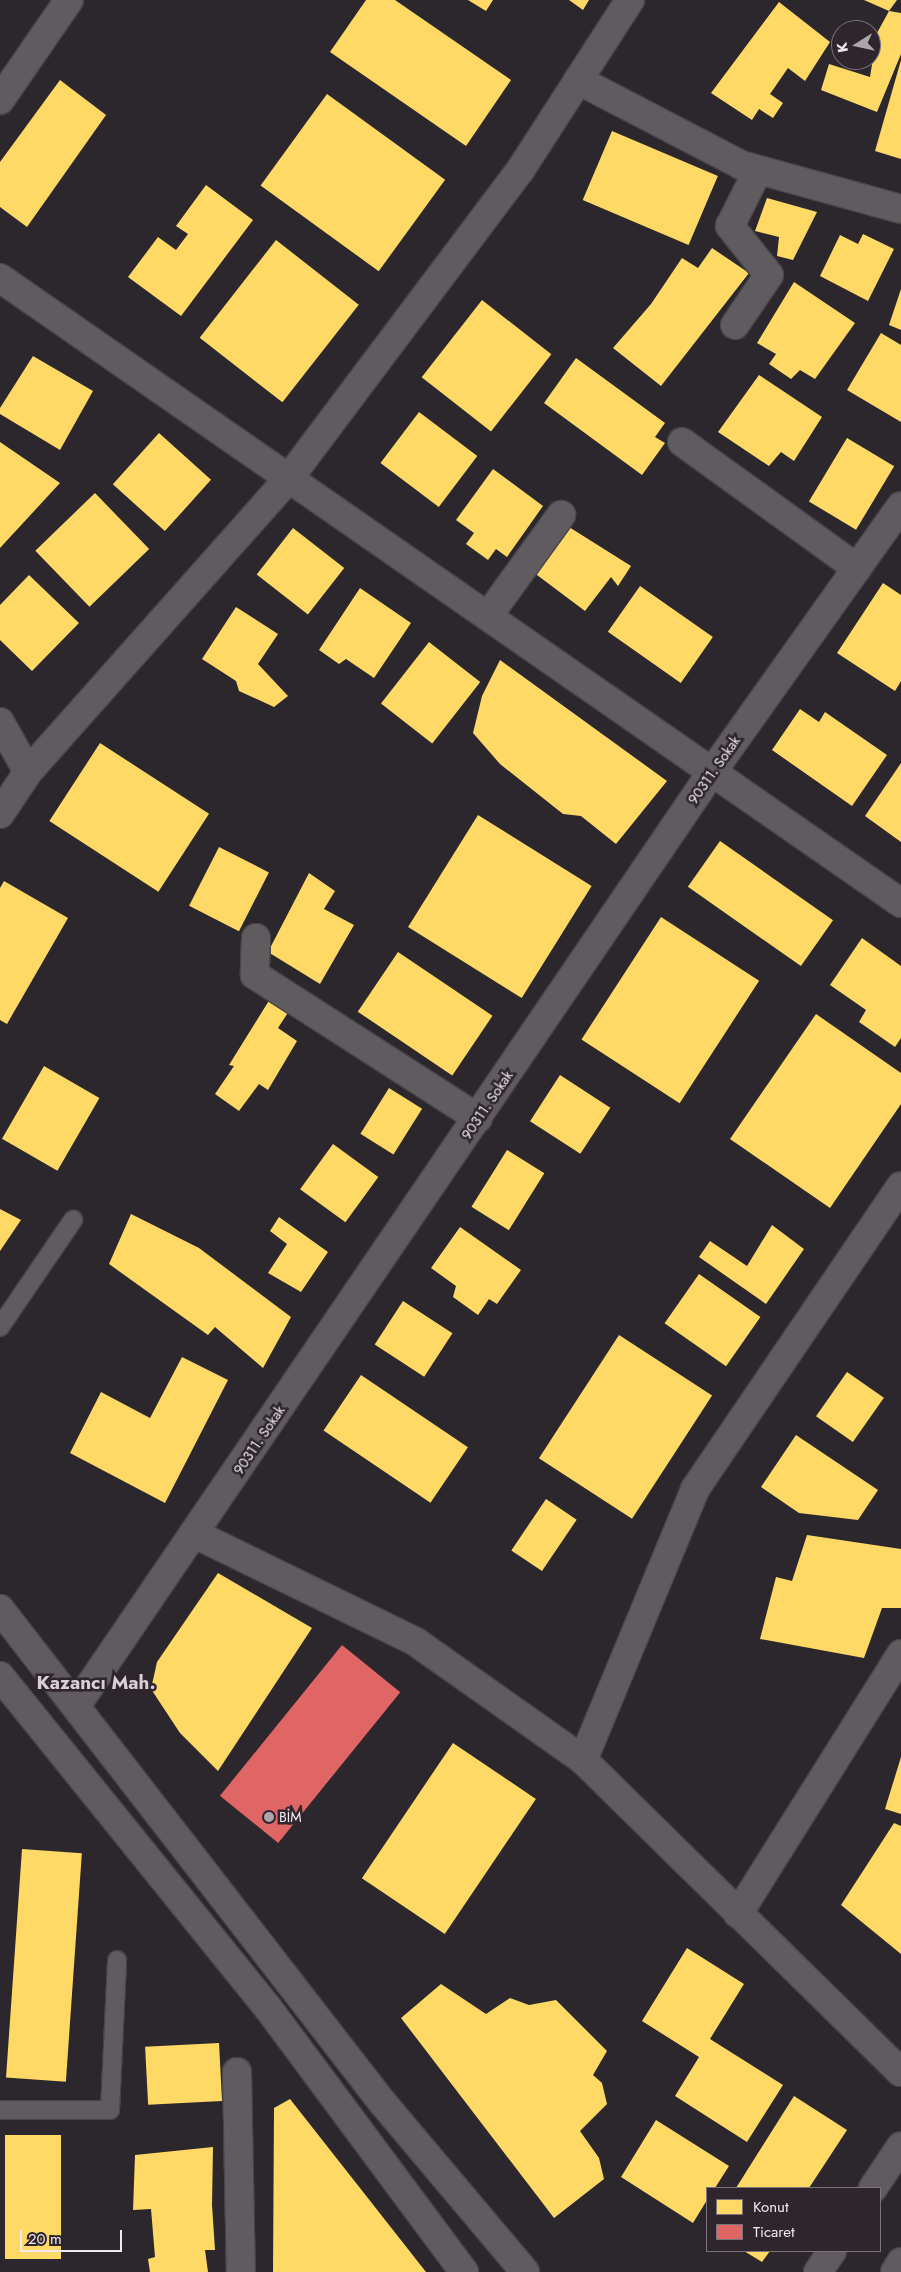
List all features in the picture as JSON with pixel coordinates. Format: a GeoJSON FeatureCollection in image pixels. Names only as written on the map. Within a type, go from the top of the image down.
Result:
{"type":"FeatureCollection","features":[{"type":"Feature","properties":{"kind":"street"},"geometry":{"type":"LineString","coordinates":[[0,100],[69,0]]}},
{"type":"Feature","properties":{"kind":"street"},"geometry":{"type":"LineString","coordinates":[[0,814],[28,772],[289,478],[521,169],[630,0]]}},
{"type":"Feature","properties":{"kind":"street"},"geometry":{"type":"LineString","coordinates":[[578,80],[741,165],[901,209]]}},
{"type":"Feature","properties":{"kind":"street"},"geometry":{"type":"LineString","coordinates":[[735,325],[769,275],[730,226],[758,170]]}},
{"type":"Feature","properties":{"kind":"street"},"geometry":{"type":"LineString","coordinates":[[5,291],[289,478],[901,904]]}},
{"type":"Feature","properties":{"kind":"street"},"geometry":{"type":"LineString","coordinates":[[682,442],[857,568]]}},
{"type":"Feature","properties":{"kind":"street","name":"90311. Sokak"},"geometry":{"type":"LineString","coordinates":[[76,1706],[195,1534],[712,772],[901,506]]}},
{"type":"Feature","properties":{"kind":"street"},"geometry":{"type":"LineString","coordinates":[[488,616],[561,514]]}},
{"type":"Feature","properties":{"kind":"street"},"geometry":{"type":"LineString","coordinates":[[0,722],[28,772]]}},
{"type":"Feature","properties":{"kind":"street"},"geometry":{"type":"LineString","coordinates":[[256,938],[255,975],[478,1118]]}},
{"type":"Feature","properties":{"kind":"street"},"geometry":{"type":"LineString","coordinates":[[583,1760],[696,1489],[901,1186]]}},
{"type":"Feature","properties":{"kind":"street"},"geometry":{"type":"LineString","coordinates":[[195,1534],[416,1642],[583,1760],[901,2072]]}},
{"type":"Feature","properties":{"kind":"street"},"geometry":{"type":"LineString","coordinates":[[0,1609],[382,2102],[525,2272]]}},
{"type":"Feature","properties":{"kind":"street"},"geometry":{"type":"LineString","coordinates":[[738,1914],[901,1654]]}},
{"type":"Feature","properties":{"kind":"street"},"geometry":{"type":"LineString","coordinates":[[0,1676],[268,2008],[464,2272]]}},
{"type":"Feature","properties":{"kind":"street"},"geometry":{"type":"LineString","coordinates":[[237,2072],[241,2272]]}},
{"type":"Feature","properties":{"kind":"street"},"geometry":{"type":"LineString","coordinates":[[875,2187],[901,2146]]}},
{"type":"Feature","properties":{"kind":"street"},"geometry":{"type":"LineString","coordinates":[[818,2272],[831,2252]]}},
{"type":"Feature","properties":{"kind":"street"},"geometry":{"type":"LineString","coordinates":[[894,2272],[901,2262]]}},
{"type":"Feature","properties":{"kind":"lane"},"geometry":{"type":"LineString","coordinates":[[0,1328],[73,1220]]}},
{"type":"Feature","properties":{"kind":"lane"},"geometry":{"type":"LineString","coordinates":[[0,2110],[110,2110],[117,1960]]}},
{"type":"Feature","properties":{"kind":"building: Konut"},"geometry":{"type":"Polygon","coordinates":[[[366,0],[395,0],[511,80],[466,146],[330,52],[366,0]]]}},
{"type":"Feature","properties":{"kind":"building: Konut"},"geometry":{"type":"Polygon","coordinates":[[[468,0],[493,0],[486,11],[468,0]]]}},
{"type":"Feature","properties":{"kind":"building: Konut"},"geometry":{"type":"Polygon","coordinates":[[[569,0],[589,0],[583,10],[569,0]]]}},
{"type":"Feature","properties":{"kind":"building: Konut"},"geometry":{"type":"Polygon","coordinates":[[[864,0],[897,0],[889,11],[864,0]]]}},
{"type":"Feature","properties":{"kind":"building: Konut"},"geometry":{"type":"Polygon","coordinates":[[[779,2],[830,42],[805,81],[788,68],[770,94],[783,103],[773,118],[759,109],[752,120],[711,93],[779,2]]]}},
{"type":"Feature","properties":{"kind":"building: Konut"},"geometry":{"type":"Polygon","coordinates":[[[889,11],[901,13],[901,54],[877,112],[821,90],[829,64],[831,65],[831,70],[848,70],[870,77],[871,70],[881,70],[881,26],[889,11]]]}},
{"type":"Feature","properties":{"kind":"building: Konut"},"geometry":{"type":"Polygon","coordinates":[[[901,60],[901,159],[875,151],[901,60]]]}},
{"type":"Feature","properties":{"kind":"building: Konut"},"geometry":{"type":"Polygon","coordinates":[[[60,80],[106,115],[27,227],[0,207],[0,162],[60,80]]]}},
{"type":"Feature","properties":{"kind":"building: Konut"},"geometry":{"type":"Polygon","coordinates":[[[327,94],[445,180],[379,271],[261,185],[327,94]]]}},
{"type":"Feature","properties":{"kind":"building: Konut"},"geometry":{"type":"Polygon","coordinates":[[[612,131],[718,176],[689,245],[583,200],[612,131]]]}},
{"type":"Feature","properties":{"kind":"building: Konut"},"geometry":{"type":"Polygon","coordinates":[[[206,185],[253,220],[181,316],[128,277],[158,237],[176,250],[188,234],[176,226],[206,185]]]}},
{"type":"Feature","properties":{"kind":"building: Konut"},"geometry":{"type":"Polygon","coordinates":[[[767,198],[817,212],[793,260],[777,256],[779,237],[755,231],[767,198]]]}},
{"type":"Feature","properties":{"kind":"building: Konut"},"geometry":{"type":"Polygon","coordinates":[[[863,234],[894,249],[868,301],[820,276],[840,235],[858,244],[863,234]]]}},
{"type":"Feature","properties":{"kind":"building: Konut"},"geometry":{"type":"Polygon","coordinates":[[[276,240],[359,305],[282,402],[200,338],[276,240]]]}},
{"type":"Feature","properties":{"kind":"building: Konut"},"geometry":{"type":"Polygon","coordinates":[[[712,248],[749,273],[661,386],[613,348],[651,304],[682,258],[698,268],[712,248]]]}},
{"type":"Feature","properties":{"kind":"building: Konut"},"geometry":{"type":"Polygon","coordinates":[[[794,282],[855,323],[815,379],[800,370],[791,379],[769,364],[776,354],[757,343],[794,282]]]}},
{"type":"Feature","properties":{"kind":"building: Konut"},"geometry":{"type":"Polygon","coordinates":[[[901,289],[901,330],[889,325],[901,289]]]}},
{"type":"Feature","properties":{"kind":"building: Konut"},"geometry":{"type":"Polygon","coordinates":[[[482,300],[551,354],[491,431],[422,377],[482,300]]]}},
{"type":"Feature","properties":{"kind":"building: Konut"},"geometry":{"type":"Polygon","coordinates":[[[881,333],[901,345],[901,422],[847,390],[881,333]]]}},
{"type":"Feature","properties":{"kind":"building: Konut"},"geometry":{"type":"Polygon","coordinates":[[[33,356],[93,391],[60,450],[0,414],[0,408],[33,356]]]}},
{"type":"Feature","properties":{"kind":"building: Konut"},"geometry":{"type":"Polygon","coordinates":[[[576,358],[665,423],[655,437],[665,443],[642,475],[544,403],[576,358]]]}},
{"type":"Feature","properties":{"kind":"building: Konut"},"geometry":{"type":"Polygon","coordinates":[[[759,375],[822,417],[794,461],[781,452],[769,466],[718,432],[759,375]]]}},
{"type":"Feature","properties":{"kind":"building: Konut"},"geometry":{"type":"Polygon","coordinates":[[[419,412],[477,456],[439,507],[380,463],[419,412]]]}},
{"type":"Feature","properties":{"kind":"building: Konut"},"geometry":{"type":"Polygon","coordinates":[[[159,433],[211,480],[165,531],[113,484],[159,433]]]}},
{"type":"Feature","properties":{"kind":"building: Konut"},"geometry":{"type":"Polygon","coordinates":[[[847,438],[894,466],[856,530],[809,501],[847,438]]]}},
{"type":"Feature","properties":{"kind":"building: Konut"},"geometry":{"type":"Polygon","coordinates":[[[0,442],[60,483],[0,548],[0,442]]]}},
{"type":"Feature","properties":{"kind":"building: Konut"},"geometry":{"type":"Polygon","coordinates":[[[493,469],[543,506],[507,557],[496,549],[488,560],[466,544],[474,533],[456,520],[493,469]]]}},
{"type":"Feature","properties":{"kind":"building: Konut"},"geometry":{"type":"Polygon","coordinates":[[[95,493],[149,549],[89,607],[35,551],[95,493]]]}},
{"type":"Feature","properties":{"kind":"building: Konut"},"geometry":{"type":"Polygon","coordinates":[[[569,527],[631,566],[618,586],[611,577],[585,611],[533,572],[569,527]]]}},
{"type":"Feature","properties":{"kind":"building: Konut"},"geometry":{"type":"Polygon","coordinates":[[[293,528],[344,568],[308,615],[257,574],[293,528]]]}},
{"type":"Feature","properties":{"kind":"building: Konut"},"geometry":{"type":"Polygon","coordinates":[[[29,575],[79,623],[32,671],[0,640],[0,605],[29,575]]]}},
{"type":"Feature","properties":{"kind":"building: Konut"},"geometry":{"type":"Polygon","coordinates":[[[883,583],[901,595],[901,681],[895,691],[837,653],[883,583]]]}},
{"type":"Feature","properties":{"kind":"building: Konut"},"geometry":{"type":"Polygon","coordinates":[[[640,586],[713,637],[681,683],[608,632],[640,586]]]}},
{"type":"Feature","properties":{"kind":"building: Konut"},"geometry":{"type":"Polygon","coordinates":[[[360,588],[411,623],[374,678],[346,659],[339,664],[319,650],[360,588]]]}},
{"type":"Feature","properties":{"kind":"building: Konut"},"geometry":{"type":"Polygon","coordinates":[[[236,607],[278,634],[258,664],[288,696],[274,707],[239,691],[236,681],[202,659],[236,607]]]}},
{"type":"Feature","properties":{"kind":"building: Konut"},"geometry":{"type":"Polygon","coordinates":[[[429,642],[480,682],[432,743],[381,703],[429,642]]]}},
{"type":"Feature","properties":{"kind":"building: Konut"},"geometry":{"type":"Polygon","coordinates":[[[500,660],[667,781],[616,844],[581,816],[563,814],[500,764],[473,733],[482,696],[500,660]]]}},
{"type":"Feature","properties":{"kind":"building: Konut"},"geometry":{"type":"Polygon","coordinates":[[[800,709],[819,722],[825,712],[887,755],[852,806],[772,750],[800,709]]]}},
{"type":"Feature","properties":{"kind":"building: Konut"},"geometry":{"type":"Polygon","coordinates":[[[100,743],[209,814],[158,892],[49,821],[100,743]]]}},
{"type":"Feature","properties":{"kind":"building: Konut"},"geometry":{"type":"Polygon","coordinates":[[[901,763],[901,842],[865,816],[901,763]]]}},
{"type":"Feature","properties":{"kind":"building: Konut"},"geometry":{"type":"Polygon","coordinates":[[[478,815],[592,886],[522,998],[408,927],[478,815]]]}},
{"type":"Feature","properties":{"kind":"building: Konut"},"geometry":{"type":"Polygon","coordinates":[[[720,841],[833,920],[801,966],[688,887],[720,841]]]}},
{"type":"Feature","properties":{"kind":"building: Konut"},"geometry":{"type":"Polygon","coordinates":[[[219,847],[269,872],[239,931],[189,906],[219,847]]]}},
{"type":"Feature","properties":{"kind":"building: Konut"},"geometry":{"type":"Polygon","coordinates":[[[309,873],[335,891],[324,909],[354,925],[320,984],[268,952],[309,873]]]}},
{"type":"Feature","properties":{"kind":"building: Konut"},"geometry":{"type":"Polygon","coordinates":[[[4,881],[68,918],[7,1024],[0,1020],[0,888],[4,881]]]}},
{"type":"Feature","properties":{"kind":"building: Konut"},"geometry":{"type":"Polygon","coordinates":[[[661,917],[759,981],[680,1103],[581,1039],[661,917]]]}},
{"type":"Feature","properties":{"kind":"building: Konut"},"geometry":{"type":"Polygon","coordinates":[[[862,938],[901,966],[901,1038],[895,1047],[859,1022],[866,1010],[830,985],[862,938]]]}},
{"type":"Feature","properties":{"kind":"building: Konut"},"geometry":{"type":"Polygon","coordinates":[[[398,952],[493,1016],[452,1075],[358,1012],[398,952]]]}},
{"type":"Feature","properties":{"kind":"building: Konut"},"geometry":{"type":"Polygon","coordinates":[[[270,999],[289,1011],[278,1028],[297,1041],[268,1090],[259,1084],[239,1111],[215,1094],[234,1066],[229,1065],[270,999]]]}},
{"type":"Feature","properties":{"kind":"building: Konut"},"geometry":{"type":"Polygon","coordinates":[[[816,1014],[901,1073],[901,1104],[830,1208],[730,1139],[816,1014]]]}},
{"type":"Feature","properties":{"kind":"building: Konut"},"geometry":{"type":"Polygon","coordinates":[[[44,1066],[99,1098],[57,1171],[2,1139],[44,1066]]]}},
{"type":"Feature","properties":{"kind":"building: Konut"},"geometry":{"type":"Polygon","coordinates":[[[560,1075],[610,1108],[580,1154],[530,1121],[560,1075]]]}},
{"type":"Feature","properties":{"kind":"building: Konut"},"geometry":{"type":"Polygon","coordinates":[[[389,1088],[422,1109],[393,1154],[360,1134],[389,1088]]]}},
{"type":"Feature","properties":{"kind":"building: Konut"},"geometry":{"type":"Polygon","coordinates":[[[333,1144],[378,1177],[345,1222],[300,1189],[333,1144]]]}},
{"type":"Feature","properties":{"kind":"building: Konut"},"geometry":{"type":"Polygon","coordinates":[[[507,1150],[544,1173],[509,1230],[471,1207],[507,1150]]]}},
{"type":"Feature","properties":{"kind":"building: Konut"},"geometry":{"type":"Polygon","coordinates":[[[0,1209],[21,1220],[0,1251],[0,1209]]]}},
{"type":"Feature","properties":{"kind":"building: Konut"},"geometry":{"type":"Polygon","coordinates":[[[131,1214],[199,1248],[291,1317],[263,1368],[215,1327],[208,1335],[109,1264],[131,1214]]]}},
{"type":"Feature","properties":{"kind":"building: Konut"},"geometry":{"type":"Polygon","coordinates":[[[279,1217],[328,1252],[301,1292],[268,1273],[287,1244],[270,1231],[279,1217]]]}},
{"type":"Feature","properties":{"kind":"building: Konut"},"geometry":{"type":"Polygon","coordinates":[[[772,1225],[804,1249],[766,1304],[699,1257],[710,1241],[747,1266],[772,1225]]]}},
{"type":"Feature","properties":{"kind":"building: Konut"},"geometry":{"type":"Polygon","coordinates":[[[460,1227],[521,1270],[497,1304],[489,1299],[478,1315],[453,1297],[456,1286],[431,1268],[460,1227]]]}},
{"type":"Feature","properties":{"kind":"building: Konut"},"geometry":{"type":"Polygon","coordinates":[[[699,1274],[760,1317],[726,1366],[665,1323],[699,1274]]]}},
{"type":"Feature","properties":{"kind":"building: Konut"},"geometry":{"type":"Polygon","coordinates":[[[403,1301],[452,1333],[424,1377],[375,1345],[403,1301]]]}},
{"type":"Feature","properties":{"kind":"building: Konut"},"geometry":{"type":"Polygon","coordinates":[[[619,1335],[712,1395],[632,1519],[539,1458],[619,1335]]]}},
{"type":"Feature","properties":{"kind":"building: Konut"},"geometry":{"type":"Polygon","coordinates":[[[182,1357],[228,1380],[165,1503],[70,1453],[101,1392],[150,1418],[182,1357]]]}},
{"type":"Feature","properties":{"kind":"building: Konut"},"geometry":{"type":"Polygon","coordinates":[[[847,1372],[884,1398],[853,1442],[816,1416],[847,1372]]]}},
{"type":"Feature","properties":{"kind":"building: Konut"},"geometry":{"type":"Polygon","coordinates":[[[361,1375],[468,1447],[430,1503],[324,1431],[361,1375]]]}},
{"type":"Feature","properties":{"kind":"building: Konut"},"geometry":{"type":"Polygon","coordinates":[[[796,1435],[878,1490],[858,1520],[799,1513],[761,1487],[796,1435]]]}},
{"type":"Feature","properties":{"kind":"building: Konut"},"geometry":{"type":"Polygon","coordinates":[[[546,1499],[577,1520],[542,1571],[511,1550],[546,1499]]]}},
{"type":"Feature","properties":{"kind":"building: Konut"},"geometry":{"type":"Polygon","coordinates":[[[807,1535],[901,1549],[901,1608],[882,1608],[864,1658],[760,1639],[776,1577],[792,1581],[807,1535]]]}},
{"type":"Feature","properties":{"kind":"building: Konut"},"geometry":{"type":"Polygon","coordinates":[[[218,1573],[312,1628],[218,1771],[180,1733],[151,1689],[157,1662],[218,1573]]]}},
{"type":"Feature","properties":{"kind":"building: Konut"},"geometry":{"type":"Polygon","coordinates":[[[453,1743],[536,1799],[445,1934],[362,1878],[453,1743]]]}},
{"type":"Feature","properties":{"kind":"building: Konut"},"geometry":{"type":"Polygon","coordinates":[[[901,1757],[901,1814],[885,1809],[901,1757]]]}},
{"type":"Feature","properties":{"kind":"building: Konut"},"geometry":{"type":"Polygon","coordinates":[[[894,1823],[901,1826],[901,1954],[841,1905],[894,1823]]]}},
{"type":"Feature","properties":{"kind":"building: Konut"},"geometry":{"type":"Polygon","coordinates":[[[22,1849],[82,1853],[66,2082],[6,2077],[22,1849]]]}},
{"type":"Feature","properties":{"kind":"building: Konut"},"geometry":{"type":"Polygon","coordinates":[[[687,1948],[744,1984],[710,2039],[783,2085],[747,2142],[675,2096],[699,2057],[642,2021],[687,1948]]]}},
{"type":"Feature","properties":{"kind":"building: Konut"},"geometry":{"type":"Polygon","coordinates":[[[441,1984],[486,2014],[510,1998],[529,2005],[556,2000],[607,2051],[593,2075],[602,2083],[607,2104],[580,2131],[599,2158],[604,2179],[554,2218],[401,2018],[441,1984]]]}},
{"type":"Feature","properties":{"kind":"building: Konut"},"geometry":{"type":"Polygon","coordinates":[[[219,2043],[222,2101],[148,2105],[145,2047],[219,2043]]]}},
{"type":"Feature","properties":{"kind":"building: Konut"},"geometry":{"type":"Polygon","coordinates":[[[794,2096],[847,2130],[810,2187],[737,2187],[794,2096]]]}},
{"type":"Feature","properties":{"kind":"building: Konut"},"geometry":{"type":"Polygon","coordinates":[[[290,2099],[426,2272],[273,2272],[274,2108],[290,2099]]]}},
{"type":"Feature","properties":{"kind":"building: Konut"},"geometry":{"type":"Polygon","coordinates":[[[656,2120],[729,2166],[716,2187],[706,2187],[706,2202],[693,2223],[621,2177],[656,2120]]]}},
{"type":"Feature","properties":{"kind":"building: Konut"},"geometry":{"type":"Polygon","coordinates":[[[5,2135],[61,2135],[61,2259],[5,2259],[5,2135]]]}},
{"type":"Feature","properties":{"kind":"building: Konut"},"geometry":{"type":"Polygon","coordinates":[[[213,2147],[212,2205],[215,2250],[205,2250],[208,2272],[150,2272],[148,2259],[155,2257],[151,2209],[133,2210],[135,2155],[213,2147]]]}},
{"type":"Feature","properties":{"kind":"building: Konut"},"geometry":{"type":"Polygon","coordinates":[[[746,2252],[769,2252],[762,2262],[746,2252]]]}},
{"type":"Feature","properties":{"kind":"building: Ticaret"},"geometry":{"type":"Polygon","coordinates":[[[342,1645],[400,1692],[278,1843],[220,1796],[342,1645]]]}},
{"type":"Feature","properties":{"kind":"place","name":"BİM"},"geometry":{"type":"Point","coordinates":[269,1817]}},
{"type":"Feature","properties":{"kind":"district","name":"Kazancı Mah."},"geometry":{"type":"Point","coordinates":[96,1683]}}]}
